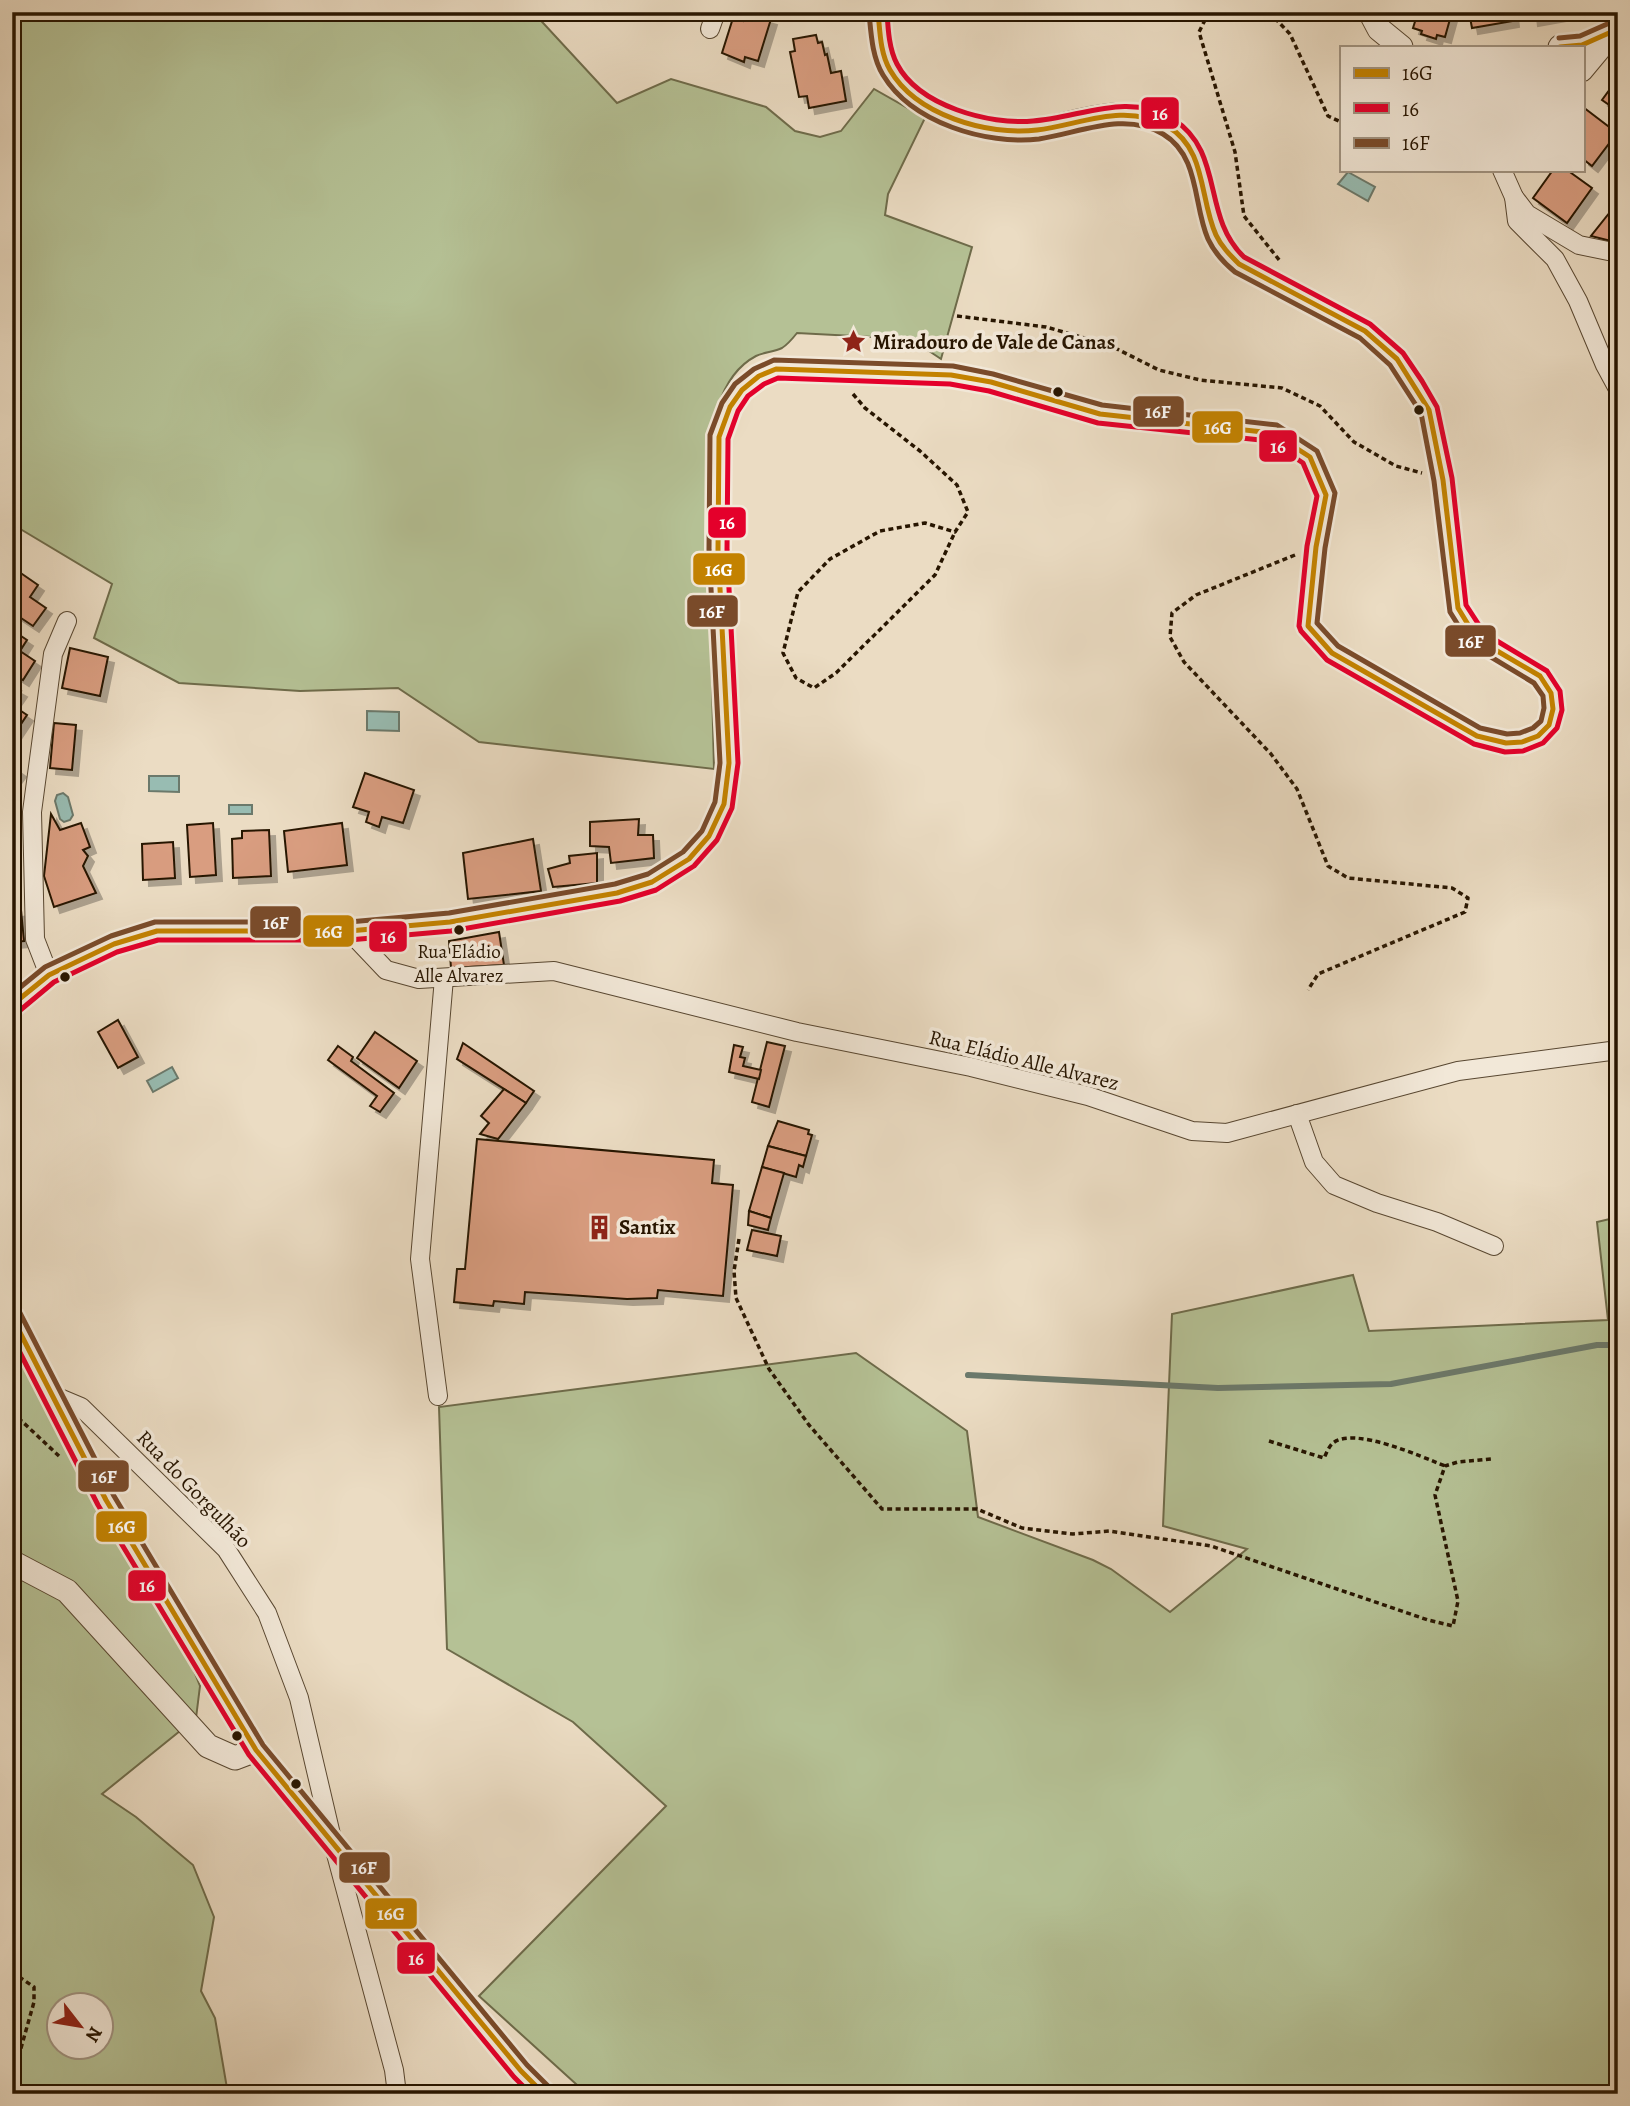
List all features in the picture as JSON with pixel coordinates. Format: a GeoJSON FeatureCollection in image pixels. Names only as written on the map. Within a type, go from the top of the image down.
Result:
{"type":"FeatureCollection","features":[{"type":"Feature","properties":{"kind":"street"},"geometry":{"type":"LineString","coordinates":[[12,1005],[49,975],[114,944],[157,931],[349,931],[450,922],[617,892],[652,882],[689,859],[709,836],[724,804],[729,763],[719,550],[719,437],[730,407],[742,390],[759,376],[776,369],[951,375],[990,382],[1100,414],[1273,433],[1310,457],[1326,495],[1316,547],[1307,625],[1332,653],[1477,736],[1506,743],[1522,742],[1538,736],[1549,726],[1553,709],[1551,693],[1540,676],[1487,645],[1472,631],[1458,608],[1443,480],[1429,410],[1396,359],[1365,331],[1239,264],[1223,248],[1213,229],[1200,168],[1189,145],[1169,127],[1143,116],[1106,114],[1035,130],[986,127],[943,114],[908,91],[890,70],[880,38],[878,12]]}},
{"type":"Feature","properties":{"kind":"street"},"geometry":{"type":"LineString","coordinates":[[1370,12],[1378,29],[1400,46]]}},
{"type":"Feature","properties":{"kind":"street"},"geometry":{"type":"LineString","coordinates":[[1571,46],[1582,45],[1618,30]]}},
{"type":"Feature","properties":{"kind":"street"},"geometry":{"type":"LineString","coordinates":[[1584,71],[1618,30]]}},
{"type":"Feature","properties":{"kind":"street"},"geometry":{"type":"LineString","coordinates":[[1503,172],[1514,197],[1527,214],[1578,245],[1618,253]]}},
{"type":"Feature","properties":{"kind":"street"},"geometry":{"type":"LineString","coordinates":[[1514,197],[1517,221],[1555,259],[1578,301],[1618,389]]}},
{"type":"Feature","properties":{"kind":"street"},"geometry":{"type":"LineString","coordinates":[[49,975],[35,939],[32,812],[53,654],[67,621]]}},
{"type":"Feature","properties":{"kind":"street","name":"Rua Eládio Alle Alvarez"},"geometry":{"type":"LineString","coordinates":[[349,931],[386,970],[419,979],[554,971],[797,1032],[971,1067],[1088,1096],[1192,1131],[1227,1133],[1458,1070],[1618,1050]]}},
{"type":"Feature","properties":{"kind":"street"},"geometry":{"type":"LineString","coordinates":[[438,1396],[420,1259],[444,978]]}},
{"type":"Feature","properties":{"kind":"street"},"geometry":{"type":"LineString","coordinates":[[1297,1114],[1314,1162],[1334,1185],[1377,1203],[1437,1222],[1494,1246]]}},
{"type":"Feature","properties":{"kind":"street"},"geometry":{"type":"LineString","coordinates":[[12,1317],[106,1500],[256,1750],[521,2071],[544,2094]]}},
{"type":"Feature","properties":{"kind":"street","name":"Rua do Gorgulhão"},"geometry":{"type":"LineString","coordinates":[[50,1394],[81,1407],[226,1549],[267,1613],[299,1698],[333,1843],[394,2070],[397,2094]]}},
{"type":"Feature","properties":{"kind":"street"},"geometry":{"type":"LineString","coordinates":[[12,1562],[67,1591],[208,1746],[235,1758],[256,1750]]}},
{"type":"Feature","properties":{"kind":"path"},"geometry":{"type":"LineString","coordinates":[[1209,12],[1199,32],[1235,152],[1244,216],[1280,261]]}},
{"type":"Feature","properties":{"kind":"path"},"geometry":{"type":"LineString","coordinates":[[1269,12],[1290,34],[1328,116],[1340,122]]}},
{"type":"Feature","properties":{"kind":"path"},"geometry":{"type":"LineString","coordinates":[[957,316],[1046,327],[1109,345],[1159,370],[1200,380],[1282,388],[1320,406],[1354,442],[1396,466],[1443,480]]}},
{"type":"Feature","properties":{"kind":"path"},"geometry":{"type":"LineString","coordinates":[[834,371],[865,408],[920,451],[957,485],[968,512],[935,575],[836,673],[814,688],[796,678],[783,653],[798,592],[830,559],[880,531],[925,523],[955,533]]}},
{"type":"Feature","properties":{"kind":"path"},"geometry":{"type":"LineString","coordinates":[[1308,990],[1318,974],[1465,912],[1468,898],[1452,888],[1348,878],[1328,866],[1297,789],[1271,754],[1184,662],[1170,637],[1172,613],[1195,594],[1316,547]]}},
{"type":"Feature","properties":{"kind":"path"},"geometry":{"type":"LineString","coordinates":[[739,1239],[734,1271],[736,1298],[769,1369],[809,1425],[882,1509],[977,1509],[1022,1528],[1073,1534],[1109,1531],[1210,1545],[1427,1620],[1453,1626],[1458,1601],[1435,1495],[1445,1466]]}},
{"type":"Feature","properties":{"kind":"path"},"geometry":{"type":"LineString","coordinates":[[12,1435],[23,1422]]}},
{"type":"Feature","properties":{"kind":"path"},"geometry":{"type":"LineString","coordinates":[[1269,1441],[1324,1458],[1333,1443],[1349,1437],[1392,1446],[1445,1466],[1491,1459]]}},
{"type":"Feature","properties":{"kind":"path"},"geometry":{"type":"LineString","coordinates":[[12,1972],[34,1987],[34,2002],[12,2080]]}},
{"type":"Feature","properties":{"kind":"green space"},"geometry":{"type":"Polygon","coordinates":[[[12,12],[533,12],[617,103],[671,79],[766,107],[795,131],[820,137],[841,131],[874,89],[925,118],[888,194],[885,215],[972,247],[941,359],[911,339],[797,333],[782,348],[756,356],[743,365],[732,377],[718,407],[707,472],[714,769],[479,742],[398,688],[300,691],[179,683],[94,638],[112,584],[12,524],[12,12]]]}},
{"type":"Feature","properties":{"kind":"green space"},"geometry":{"type":"Polygon","coordinates":[[[1618,1217],[1618,2094],[587,2094],[479,1996],[666,1806],[573,1722],[447,1649],[439,1407],[856,1353],[967,1431],[978,1517],[1093,1560],[1111,1569],[1170,1612],[1247,1549],[1163,1526],[1172,1314],[1353,1275],[1369,1331],[1608,1320],[1597,1222],[1618,1217]]]}},
{"type":"Feature","properties":{"kind":"green space"},"geometry":{"type":"Polygon","coordinates":[[[12,1345],[38,1385],[188,1656],[200,1686],[196,1718],[102,1794],[136,1817],[193,1865],[214,1917],[201,1991],[215,2018],[228,2094],[12,2094],[12,1345]]]}},
{"type":"Feature","properties":{"kind":"water"},"geometry":{"type":"Polygon","coordinates":[[[1348,172],[1375,187],[1368,201],[1338,184],[1348,172]]]}},
{"type":"Feature","properties":{"kind":"water"},"geometry":{"type":"Polygon","coordinates":[[[367,711],[399,712],[399,731],[367,730],[367,711]]]}},
{"type":"Feature","properties":{"kind":"water"},"geometry":{"type":"Polygon","coordinates":[[[149,776],[179,776],[179,792],[149,791],[149,776]]]}},
{"type":"Feature","properties":{"kind":"water"},"geometry":{"type":"Polygon","coordinates":[[[63,793],[68,797],[73,815],[70,820],[64,822],[60,819],[55,801],[57,795],[63,793]]]}},
{"type":"Feature","properties":{"kind":"water"},"geometry":{"type":"Polygon","coordinates":[[[229,805],[252,805],[252,814],[229,814],[229,805]]]}},
{"type":"Feature","properties":{"kind":"water"},"geometry":{"type":"Polygon","coordinates":[[[172,1067],[178,1078],[153,1092],[147,1081],[172,1067]]]}},
{"type":"Feature","properties":{"kind":"building"},"geometry":{"type":"Polygon","coordinates":[[[746,12],[771,19],[758,61],[745,57],[744,62],[722,53],[733,18],[743,21],[746,12]]]}},
{"type":"Feature","properties":{"kind":"building"},"geometry":{"type":"Polygon","coordinates":[[[1418,12],[1452,12],[1445,37],[1437,35],[1436,39],[1413,28],[1418,12]]]}},
{"type":"Feature","properties":{"kind":"building"},"geometry":{"type":"Polygon","coordinates":[[[1469,12],[1512,12],[1513,21],[1472,28],[1469,12]]]}},
{"type":"Feature","properties":{"kind":"building"},"geometry":{"type":"Polygon","coordinates":[[[1531,12],[1561,12],[1561,15],[1532,20],[1531,12]]]}},
{"type":"Feature","properties":{"kind":"building"},"geometry":{"type":"Polygon","coordinates":[[[816,35],[818,43],[822,42],[825,55],[827,54],[831,73],[841,71],[846,101],[809,108],[807,96],[799,97],[790,52],[795,51],[793,39],[816,35]]]}},
{"type":"Feature","properties":{"kind":"building"},"geometry":{"type":"Polygon","coordinates":[[[1618,78],[1618,111],[1602,100],[1618,78]]]}},
{"type":"Feature","properties":{"kind":"building"},"geometry":{"type":"Polygon","coordinates":[[[1584,108],[1617,133],[1592,166],[1584,160],[1584,108]]]}},
{"type":"Feature","properties":{"kind":"building"},"geometry":{"type":"Polygon","coordinates":[[[1552,172],[1570,172],[1592,188],[1567,223],[1533,198],[1552,172]]]}},
{"type":"Feature","properties":{"kind":"building"},"geometry":{"type":"Polygon","coordinates":[[[1618,202],[1618,238],[1615,242],[1591,236],[1618,202]]]}},
{"type":"Feature","properties":{"kind":"building"},"geometry":{"type":"Polygon","coordinates":[[[12,567],[38,585],[30,597],[46,608],[33,626],[12,612],[12,567]]]}},
{"type":"Feature","properties":{"kind":"building"},"geometry":{"type":"Polygon","coordinates":[[[12,630],[27,640],[20,651],[35,661],[23,680],[12,673],[12,630]]]}},
{"type":"Feature","properties":{"kind":"building"},"geometry":{"type":"Polygon","coordinates":[[[70,648],[108,657],[100,696],[62,688],[70,648]]]}},
{"type":"Feature","properties":{"kind":"building"},"geometry":{"type":"Polygon","coordinates":[[[12,686],[21,691],[12,704],[12,686]]]}},
{"type":"Feature","properties":{"kind":"building"},"geometry":{"type":"Polygon","coordinates":[[[12,705],[27,715],[15,733],[12,731],[12,705]]]}},
{"type":"Feature","properties":{"kind":"building"},"geometry":{"type":"Polygon","coordinates":[[[54,723],[76,725],[72,770],[50,768],[54,723]]]}},
{"type":"Feature","properties":{"kind":"building"},"geometry":{"type":"Polygon","coordinates":[[[12,765],[20,771],[12,782],[12,765]]]}},
{"type":"Feature","properties":{"kind":"building"},"geometry":{"type":"Polygon","coordinates":[[[365,773],[414,790],[403,823],[382,817],[379,827],[366,822],[369,812],[353,807],[365,773]]]}},
{"type":"Feature","properties":{"kind":"building"},"geometry":{"type":"Polygon","coordinates":[[[51,814],[60,830],[81,823],[90,847],[83,850],[88,856],[83,866],[96,893],[54,907],[44,876],[51,814]]]}},
{"type":"Feature","properties":{"kind":"building"},"geometry":{"type":"Polygon","coordinates":[[[639,819],[638,835],[653,835],[654,858],[611,863],[609,847],[590,846],[590,822],[639,819]]]}},
{"type":"Feature","properties":{"kind":"building"},"geometry":{"type":"Polygon","coordinates":[[[213,823],[216,875],[190,877],[187,825],[213,823]]]}},
{"type":"Feature","properties":{"kind":"building"},"geometry":{"type":"Polygon","coordinates":[[[342,823],[347,865],[288,872],[284,831],[342,823]]]}},
{"type":"Feature","properties":{"kind":"building"},"geometry":{"type":"Polygon","coordinates":[[[269,830],[271,876],[233,878],[232,839],[242,838],[242,831],[269,830]]]}},
{"type":"Feature","properties":{"kind":"building"},"geometry":{"type":"Polygon","coordinates":[[[533,839],[541,891],[468,899],[463,853],[533,839]]]}},
{"type":"Feature","properties":{"kind":"building"},"geometry":{"type":"Polygon","coordinates":[[[173,842],[175,878],[143,880],[142,844],[173,842]]]}},
{"type":"Feature","properties":{"kind":"building"},"geometry":{"type":"Polygon","coordinates":[[[597,853],[597,883],[553,887],[548,869],[570,863],[569,856],[597,853]]]}},
{"type":"Feature","properties":{"kind":"building"},"geometry":{"type":"Polygon","coordinates":[[[21,910],[24,941],[12,942],[12,912],[21,910]]]}},
{"type":"Feature","properties":{"kind":"building"},"geometry":{"type":"Polygon","coordinates":[[[499,932],[504,965],[451,968],[449,941],[499,932]]]}},
{"type":"Feature","properties":{"kind":"building"},"geometry":{"type":"Polygon","coordinates":[[[118,1020],[138,1057],[118,1068],[98,1032],[118,1020]]]}},
{"type":"Feature","properties":{"kind":"building"},"geometry":{"type":"Polygon","coordinates":[[[375,1032],[417,1061],[399,1088],[357,1058],[375,1032]]]}},
{"type":"Feature","properties":{"kind":"building"},"geometry":{"type":"Polygon","coordinates":[[[767,1042],[785,1046],[769,1107],[752,1102],[767,1042]]]}},
{"type":"Feature","properties":{"kind":"building"},"geometry":{"type":"Polygon","coordinates":[[[463,1043],[534,1091],[526,1103],[457,1059],[463,1043]]]}},
{"type":"Feature","properties":{"kind":"building"},"geometry":{"type":"Polygon","coordinates":[[[734,1045],[743,1047],[740,1057],[745,1058],[743,1066],[761,1070],[759,1079],[729,1072],[734,1045]]]}},
{"type":"Feature","properties":{"kind":"building"},"geometry":{"type":"Polygon","coordinates":[[[338,1046],[353,1057],[351,1061],[394,1093],[380,1112],[370,1106],[377,1096],[328,1060],[338,1046]]]}},
{"type":"Feature","properties":{"kind":"building"},"geometry":{"type":"Polygon","coordinates":[[[504,1089],[526,1103],[498,1139],[480,1134],[489,1123],[481,1116],[504,1089]]]}},
{"type":"Feature","properties":{"kind":"building"},"geometry":{"type":"Polygon","coordinates":[[[778,1121],[809,1130],[808,1134],[812,1135],[806,1156],[768,1146],[778,1121]]]}},
{"type":"Feature","properties":{"kind":"building","name":"Santix"},"geometry":{"type":"Polygon","coordinates":[[[477,1139],[714,1160],[712,1183],[733,1185],[723,1296],[658,1290],[657,1298],[627,1299],[525,1292],[524,1304],[494,1301],[493,1306],[454,1302],[457,1269],[465,1269],[477,1139]]]}},
{"type":"Feature","properties":{"kind":"building"},"geometry":{"type":"Polygon","coordinates":[[[768,1146],[806,1156],[803,1167],[799,1165],[796,1177],[762,1167],[768,1146]]]}},
{"type":"Feature","properties":{"kind":"building"},"geometry":{"type":"Polygon","coordinates":[[[762,1167],[784,1173],[771,1218],[749,1211],[762,1167]]]}},
{"type":"Feature","properties":{"kind":"building"},"geometry":{"type":"Polygon","coordinates":[[[749,1211],[771,1218],[768,1230],[748,1225],[749,1211]]]}},
{"type":"Feature","properties":{"kind":"building"},"geometry":{"type":"Polygon","coordinates":[[[752,1230],[781,1236],[777,1256],[747,1250],[752,1230]]]}},
{"type":"Feature","properties":{"kind":"waterway"},"geometry":{"type":"LineString","coordinates":[[968,1375],[1218,1388],[1391,1384],[1597,1345],[1618,1345]]}},
{"type":"Feature","properties":{"kind":"transit line","name":"16G"},"geometry":{"type":"LineString","coordinates":[[12,1005],[49,975],[114,944],[157,931],[349,931],[450,922],[617,893],[652,882],[689,859],[709,836],[724,804],[729,763],[718,550],[719,437],[730,407],[742,390],[759,376],[776,369],[951,375],[991,382],[1100,414],[1273,433],[1310,457],[1326,495],[1316,547],[1308,626],[1332,653],[1477,736],[1506,743],[1522,742],[1538,736],[1549,725],[1553,709],[1551,693],[1540,676],[1487,645],[1472,631],[1458,608],[1443,480],[1429,410],[1397,359],[1365,331],[1236,261],[1216,235],[1196,161],[1180,136],[1167,126],[1151,119],[1118,115],[1037,130],[1017,131],[975,126],[954,119],[917,99],[902,86],[890,70],[882,49],[878,12]]}},
{"type":"Feature","properties":{"kind":"transit line","name":"16"},"geometry":{"type":"LineString","coordinates":[[18,1012],[54,982],[117,952],[158,940],[349,940],[451,931],[620,901],[656,890],[694,866],[717,840],[732,808],[738,763],[727,550],[728,439],[738,411],[748,396],[778,378],[950,384],[989,391],[1098,423],[1270,441],[1303,463],[1317,496],[1307,546],[1299,626],[1327,660],[1474,744],[1505,752],[1523,751],[1543,743],[1557,728],[1562,710],[1560,691],[1547,671],[1492,638],[1479,625],[1466,605],[1452,478],[1437,407],[1403,353],[1370,324],[1244,257],[1231,241],[1222,223],[1200,149],[1189,133],[1173,119],[1138,107],[1103,108],[1033,121],[996,120],[957,110],[938,102],[907,79],[892,52],[887,12]]}},
{"type":"Feature","properties":{"kind":"transit line","name":"16F"},"geometry":{"type":"LineString","coordinates":[[12,994],[45,967],[111,936],[155,922],[349,922],[449,913],[615,884],[648,874],[683,852],[702,831],[715,802],[720,763],[709,550],[710,435],[722,403],[735,384],[754,369],[774,360],[953,366],[993,374],[1102,405],[1277,425],[1317,451],[1335,493],[1325,548],[1317,623],[1338,646],[1480,728],[1507,734],[1520,733],[1533,728],[1541,721],[1543,696],[1534,683],[1481,651],[1465,636],[1450,612],[1434,481],[1421,413],[1390,365],[1360,338],[1235,272],[1223,261],[1213,248],[1203,226],[1194,182],[1184,155],[1175,143],[1163,134],[1148,127],[1117,124],[1039,139],[1018,140],[974,134],[952,127],[912,106],[896,92],[883,75],[874,53],[869,13]]}},
{"type":"Feature","properties":{"kind":"transit line","name":"16F"},"geometry":{"type":"LineString","coordinates":[[1559,38],[1580,36],[1614,21]]}},
{"type":"Feature","properties":{"kind":"transit line","name":"16G"},"geometry":{"type":"LineString","coordinates":[[1571,46],[1582,45],[1618,29]]}},
{"type":"Feature","properties":{"kind":"transit line","name":"16F"},"geometry":{"type":"LineString","coordinates":[[20,1313],[114,1496],[263,1745],[527,2065],[550,2088]]}},
{"type":"Feature","properties":{"kind":"transit line","name":"16G"},"geometry":{"type":"LineString","coordinates":[[12,1317],[106,1500],[256,1750],[521,2071],[544,2094]]}},
{"type":"Feature","properties":{"kind":"transit line","name":"16"},"geometry":{"type":"LineString","coordinates":[[12,1337],[98,1505],[249,1755],[514,2077],[531,2094]]}},
{"type":"Feature","properties":{"kind":"place","name":"Miradouro de Vale de Canas"},"geometry":{"type":"Point","coordinates":[853,342]}},
{"type":"Feature","properties":{"kind":"place","name":"Rua Eládio Alle Alvarez"},"geometry":{"type":"Point","coordinates":[459,930]}},
{"type":"Feature","properties":{"kind":"place","name":"Santix"},"geometry":{"type":"Point","coordinates":[599,1227]}}]}
